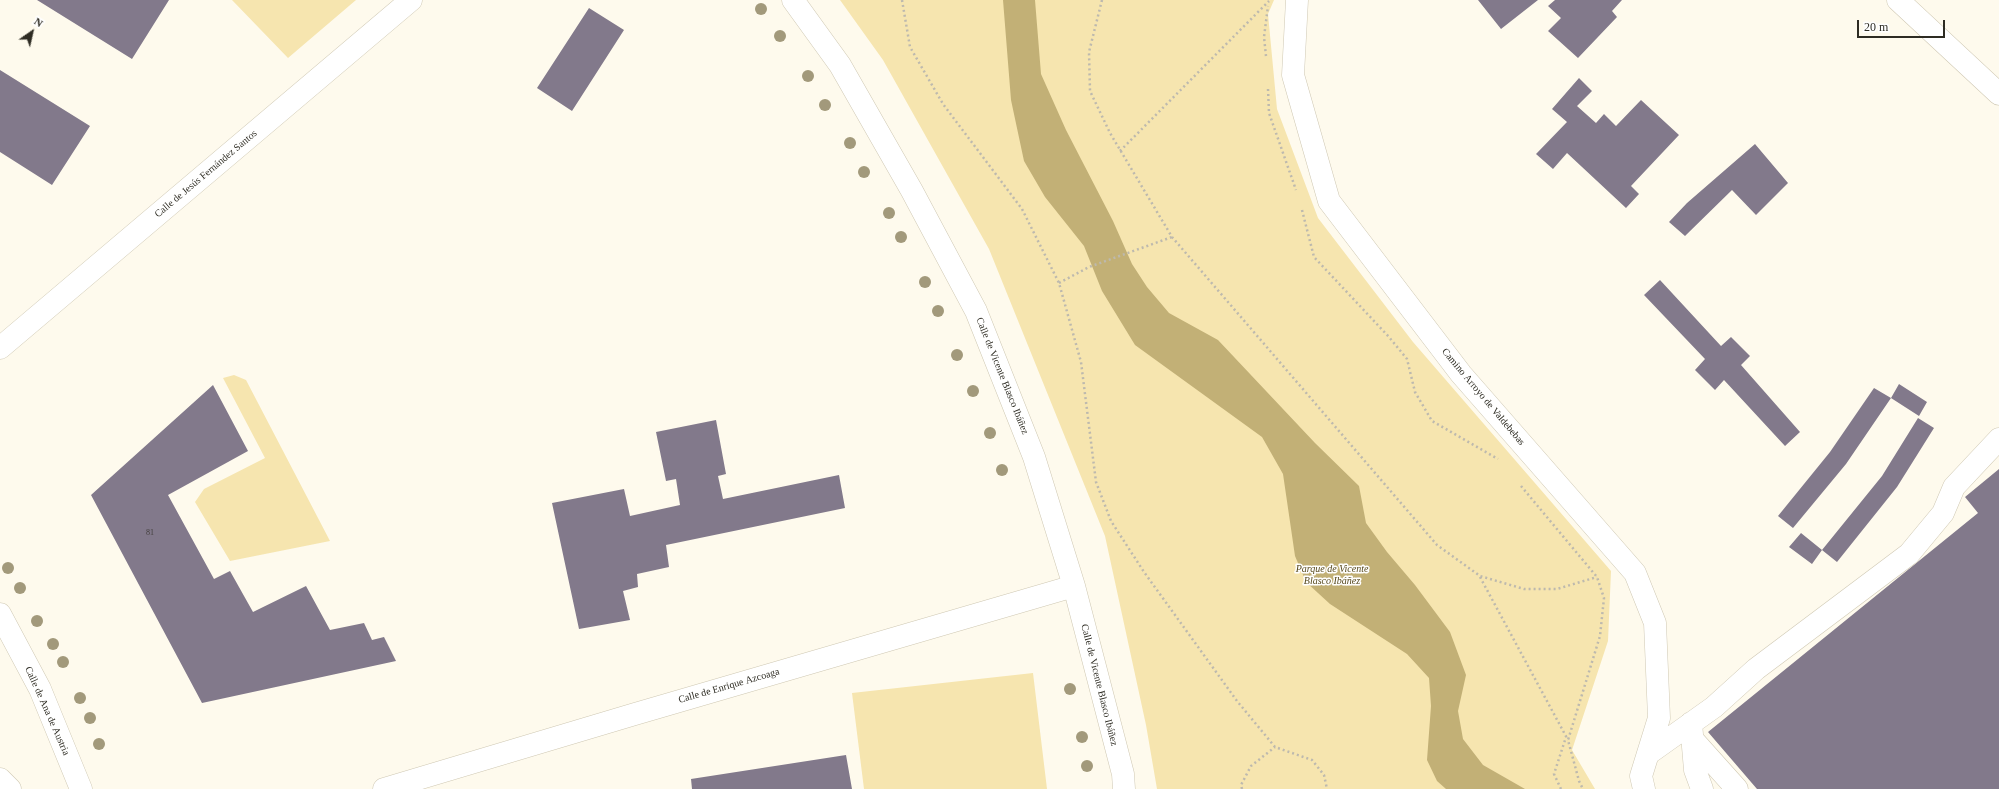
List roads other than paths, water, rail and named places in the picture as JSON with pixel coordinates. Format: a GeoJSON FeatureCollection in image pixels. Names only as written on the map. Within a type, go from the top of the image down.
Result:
{"type":"FeatureCollection","features":[{"type":"Feature","properties":{"kind":"street","name":"Calle de Jesús Fernández Santos"},"geometry":{"type":"LineString","coordinates":[[0,348],[411,0]]}},
{"type":"Feature","properties":{"kind":"street","name":"Calle de Vicente Blasco Ibáñez"},"geometry":{"type":"LineString","coordinates":[[793,0],[840,65],[912,191],[976,311],[1034,457],[1074,586],[1123,774],[1124,789]]}},
{"type":"Feature","properties":{"kind":"street","name":"Camino Arroyo de Valdebebas"},"geometry":{"type":"LineString","coordinates":[[1297,0],[1293,75],[1329,201],[1461,374],[1635,573],[1655,623],[1659,718],[1641,776],[1644,789]]}},
{"type":"Feature","properties":{"kind":"street"},"geometry":{"type":"LineString","coordinates":[[1898,0],[1999,94]]}},
{"type":"Feature","properties":{"kind":"street"},"geometry":{"type":"LineString","coordinates":[[1648,754],[1693,732],[1714,707],[1756,669],[1909,554],[1943,513],[1954,487],[1999,439]]}},
{"type":"Feature","properties":{"kind":"street","name":"Calle de Enrique Azcoaga"},"geometry":{"type":"LineString","coordinates":[[384,789],[1074,586]]}},
{"type":"Feature","properties":{"kind":"street","name":"Calle de Ana de Austria"},"geometry":{"type":"LineString","coordinates":[[0,614],[40,689],[81,789]]}},
{"type":"Feature","properties":{"kind":"street"},"geometry":{"type":"LineString","coordinates":[[1693,732],[1695,770],[1702,789]]}},
{"type":"Feature","properties":{"kind":"street"},"geometry":{"type":"LineString","coordinates":[[1693,732],[1737,789]]}},
{"type":"Feature","properties":{"kind":"street"},"geometry":{"type":"LineString","coordinates":[[0,779],[10,789]]}},
{"type":"Feature","properties":{"kind":"street"},"geometry":{"type":"LineString","coordinates":[[0,784],[2,789]]}},
{"type":"Feature","properties":{"kind":"park label","name":"Parque de Vicente Blasco Ibáñez"},"geometry":{"type":"Point","coordinates":[1332,574]}}]}
